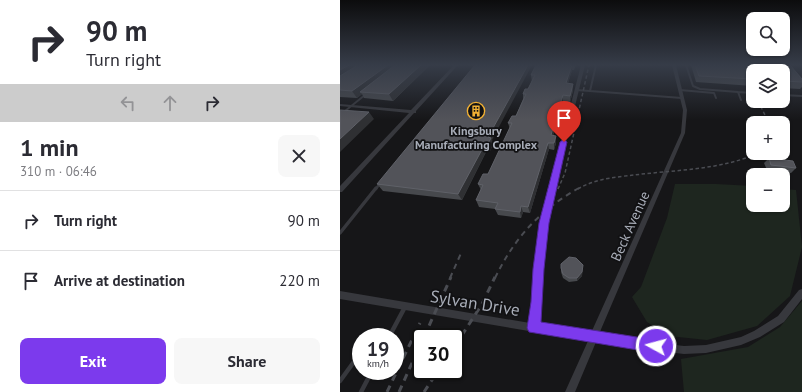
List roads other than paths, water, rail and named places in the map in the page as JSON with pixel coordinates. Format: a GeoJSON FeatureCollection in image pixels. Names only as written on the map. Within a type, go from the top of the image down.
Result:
{"type":"FeatureCollection","features":[{"type":"Feature","properties":{"kind":"street"},"geometry":{"type":"LineString","coordinates":[[340,190],[440,83]]}},
{"type":"Feature","properties":{"kind":"street"},"geometry":{"type":"LineString","coordinates":[[534,328],[537,302],[538,269],[547,209],[578,83]]}},
{"type":"Feature","properties":{"kind":"street","name":"Beck Avenue"},"geometry":{"type":"LineString","coordinates":[[570,392],[680,144],[685,121],[678,83]]}},
{"type":"Feature","properties":{"kind":"street"},"geometry":{"type":"LineString","coordinates":[[340,105],[414,112]]}},
{"type":"Feature","properties":{"kind":"street","name":"Sylvan Drive"},"geometry":{"type":"LineString","coordinates":[[340,295],[534,328],[684,350],[706,350],[741,341],[768,328],[781,319],[802,293]]}},
{"type":"Feature","properties":{"kind":"lane"},"geometry":{"type":"LineString","coordinates":[[590,91],[592,83]]}},
{"type":"Feature","properties":{"kind":"lane"},"geometry":{"type":"LineString","coordinates":[[692,83],[696,88],[746,93]]}},
{"type":"Feature","properties":{"kind":"lane"},"geometry":{"type":"LineString","coordinates":[[576,90],[682,98]]}},
{"type":"Feature","properties":{"kind":"lane"},"geometry":{"type":"LineString","coordinates":[[680,90],[714,92],[716,98]]}},
{"type":"Feature","properties":{"kind":"lane"},"geometry":{"type":"LineString","coordinates":[[738,92],[742,100]]}},
{"type":"Feature","properties":{"kind":"lane"},"geometry":{"type":"LineString","coordinates":[[340,115],[368,93]]}},
{"type":"Feature","properties":{"kind":"lane"},"geometry":{"type":"LineString","coordinates":[[790,95],[802,96]]}},
{"type":"Feature","properties":{"kind":"lane"},"geometry":{"type":"LineString","coordinates":[[340,233],[380,183]]}},
{"type":"Feature","properties":{"kind":"lane"},"geometry":{"type":"LineString","coordinates":[[394,328],[405,306]]}},
{"type":"Feature","properties":{"kind":"lane"},"geometry":{"type":"LineString","coordinates":[[340,381],[352,364]]}},
{"type":"Feature","properties":{"kind":"lane"},"geometry":{"type":"LineString","coordinates":[[361,392],[367,380]]}},
{"type":"Feature","properties":{"kind":"railway"},"geometry":{"type":"LineString","coordinates":[[558,189],[565,173],[585,83]]}},
{"type":"Feature","properties":{"kind":"railway"},"geometry":{"type":"LineString","coordinates":[[762,108],[766,116]]}},
{"type":"Feature","properties":{"kind":"railway"},"geometry":{"type":"LineString","coordinates":[[578,189],[605,179],[713,166],[746,158]]}},
{"type":"Feature","properties":{"kind":"railway"},"geometry":{"type":"LineString","coordinates":[[546,205],[558,188]]}},
{"type":"Feature","properties":{"kind":"railway"},"geometry":{"type":"LineString","coordinates":[[495,278],[511,250],[530,226],[552,206],[579,188]]}},
{"type":"Feature","properties":{"kind":"railway"},"geometry":{"type":"LineString","coordinates":[[450,278],[462,251]]}},
{"type":"Feature","properties":{"kind":"railway"},"geometry":{"type":"LineString","coordinates":[[428,328],[451,277]]}},
{"type":"Feature","properties":{"kind":"railway"},"geometry":{"type":"LineString","coordinates":[[464,332],[482,304],[495,277]]}},
{"type":"Feature","properties":{"kind":"railway"},"geometry":{"type":"LineString","coordinates":[[387,392],[420,323]]}},
{"type":"Feature","properties":{"kind":"railway"},"geometry":{"type":"LineString","coordinates":[[399,392],[412,363]]}},
{"type":"Feature","properties":{"kind":"railway"},"geometry":{"type":"LineString","coordinates":[[424,392],[432,380]]}},
{"type":"Feature","properties":{"kind":"place","name":"Kingsbury Manufacturing Complex"},"geometry":{"type":"Point","coordinates":[476,111]}}]}
